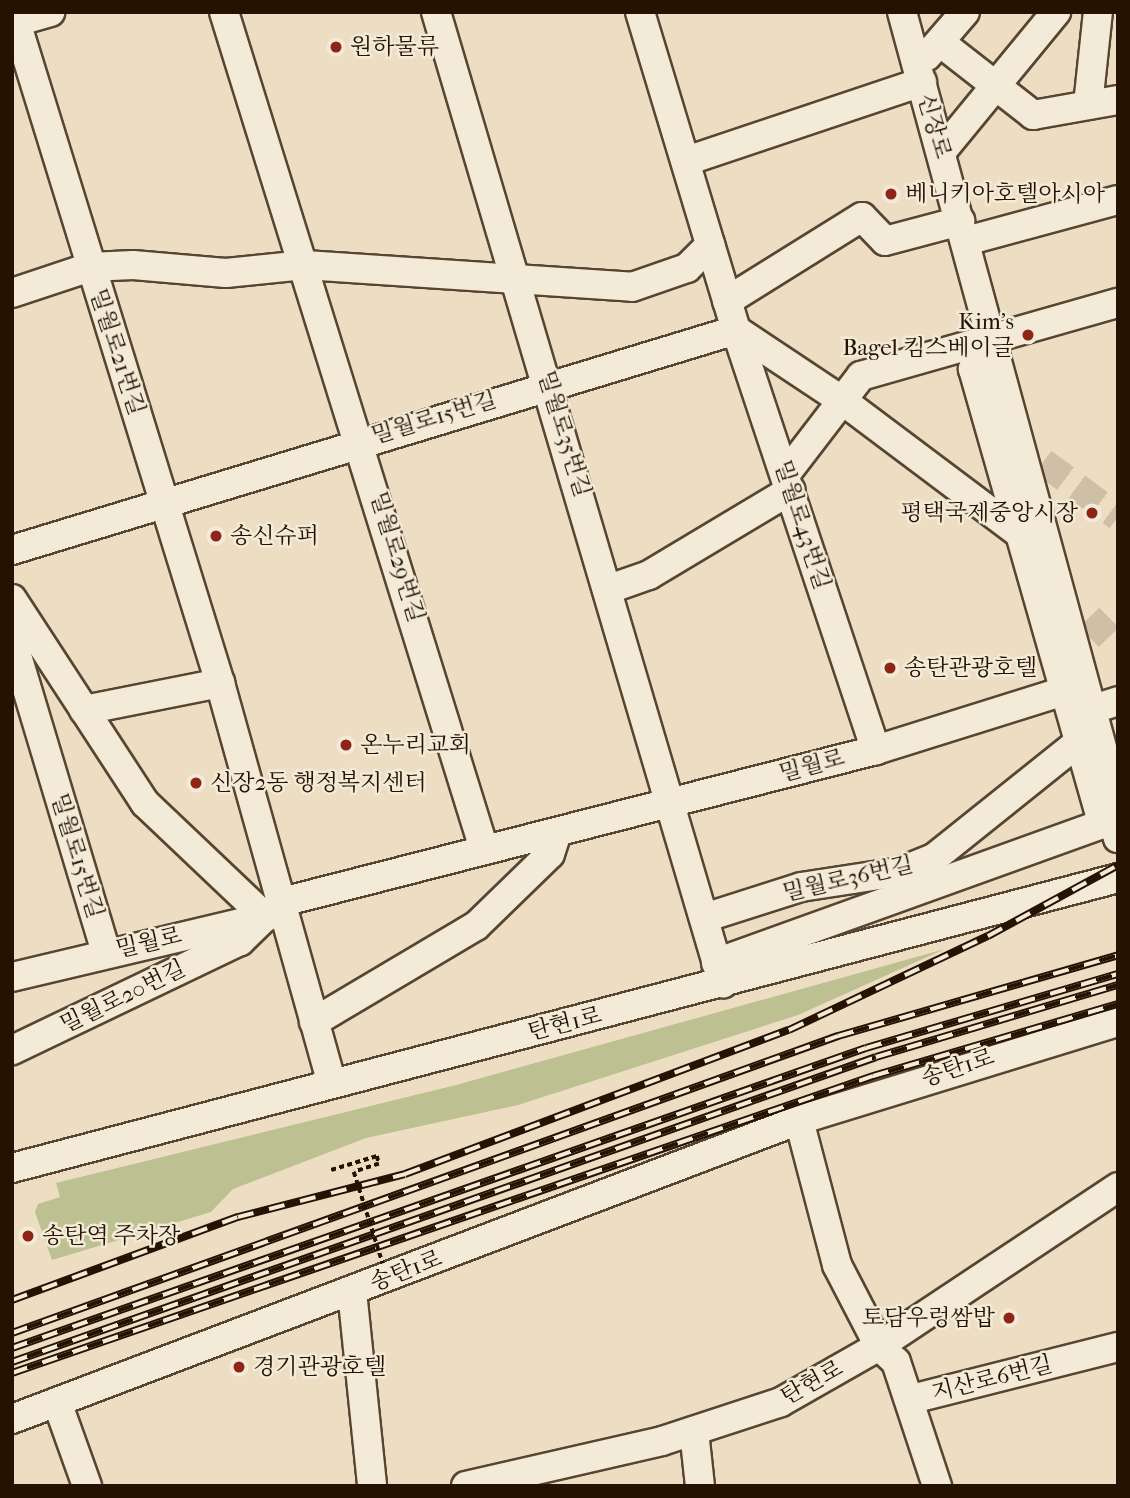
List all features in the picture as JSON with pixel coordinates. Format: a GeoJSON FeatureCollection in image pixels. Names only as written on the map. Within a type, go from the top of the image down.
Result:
{"type":"FeatureCollection","features":[{"type":"Feature","properties":{"kind":"street"},"geometry":{"type":"LineString","coordinates":[[14,22],[50,12]]}},
{"type":"Feature","properties":{"kind":"street","name":"밀월로29번길"},"geometry":{"type":"LineString","coordinates":[[225,12],[362,440],[484,849]]}},
{"type":"Feature","properties":{"kind":"street","name":"밀월로35번길"},"geometry":{"type":"LineString","coordinates":[[436,12],[673,803]]}},
{"type":"Feature","properties":{"kind":"street","name":"밀월로43번길"},"geometry":{"type":"LineString","coordinates":[[640,12],[736,330],[876,750]]}},
{"type":"Feature","properties":{"kind":"street","name":"신장로"},"geometry":{"type":"LineString","coordinates":[[902,12],[998,362],[1113,823]]}},
{"type":"Feature","properties":{"kind":"street"},"geometry":{"type":"LineString","coordinates":[[686,161],[920,74],[965,12]]}},
{"type":"Feature","properties":{"kind":"street"},"geometry":{"type":"LineString","coordinates":[[942,151],[1056,12]]}},
{"type":"Feature","properties":{"kind":"street"},"geometry":{"type":"LineString","coordinates":[[1088,105],[1098,12]]}},
{"type":"Feature","properties":{"kind":"street","name":"밀월로21번길"},"geometry":{"type":"LineString","coordinates":[[14,22],[220,682],[273,909]]}},
{"type":"Feature","properties":{"kind":"street"},"geometry":{"type":"LineString","coordinates":[[941,43],[1033,115],[1118,100]]}},
{"type":"Feature","properties":{"kind":"street"},"geometry":{"type":"LineString","coordinates":[[727,301],[862,216],[885,241],[963,231],[1118,200]]}},
{"type":"Feature","properties":{"kind":"street"},"geometry":{"type":"LineString","coordinates":[[12,293],[90,267],[226,272],[304,265],[632,287],[687,268],[710,245]]}},
{"type":"Feature","properties":{"kind":"street"},"geometry":{"type":"LineString","coordinates":[[609,589],[649,575],[788,483],[861,376],[990,335],[1118,303]]}},
{"type":"Feature","properties":{"kind":"street"},"geometry":{"type":"LineString","coordinates":[[736,330],[843,401],[1020,534]]}},
{"type":"Feature","properties":{"kind":"street","name":"밀월로15번길"},"geometry":{"type":"LineString","coordinates":[[12,550],[549,383],[736,330]]}},
{"type":"Feature","properties":{"kind":"street"},"geometry":{"type":"LineString","coordinates":[[673,803],[720,973],[1113,823],[1080,741],[1064,691],[973,369],[990,335]]}},
{"type":"Feature","properties":{"kind":"street"},"geometry":{"type":"LineString","coordinates":[[990,335],[1012,356],[1112,703],[1118,750]]}},
{"type":"Feature","properties":{"kind":"street"},"geometry":{"type":"LineString","coordinates":[[12,599],[145,803],[273,909],[314,1022],[332,1084]]}},
{"type":"Feature","properties":{"kind":"street","name":"밀월로15번길"},"geometry":{"type":"LineString","coordinates":[[12,639],[106,952]]}},
{"type":"Feature","properties":{"kind":"street"},"geometry":{"type":"LineString","coordinates":[[84,710],[220,682]]}},
{"type":"Feature","properties":{"kind":"street","name":"밀월로"},"geometry":{"type":"LineString","coordinates":[[12,977],[273,909],[484,849],[557,833],[876,750],[1064,691]]}},
{"type":"Feature","properties":{"kind":"street","name":"밀월로36번길"},"geometry":{"type":"LineString","coordinates":[[704,918],[801,887],[899,872],[934,858],[1080,741]]}},
{"type":"Feature","properties":{"kind":"street"},"geometry":{"type":"LineString","coordinates":[[314,1022],[476,926],[550,854],[557,833]]}},
{"type":"Feature","properties":{"kind":"street","name":"탄현1로"},"geometry":{"type":"LineString","coordinates":[[12,1168],[332,1084],[720,973],[1118,878]]}},
{"type":"Feature","properties":{"kind":"street","name":"밀월로20번길"},"geometry":{"type":"LineString","coordinates":[[12,1050],[240,941],[273,909]]}},
{"type":"Feature","properties":{"kind":"street","name":"송탄1로"},"geometry":{"type":"LineString","coordinates":[[12,1419],[799,1120],[1118,1022]]}},
{"type":"Feature","properties":{"kind":"street"},"geometry":{"type":"LineString","coordinates":[[799,1120],[837,1265],[879,1346],[896,1362],[912,1399]]}},
{"type":"Feature","properties":{"kind":"street","name":"탄현로"},"geometry":{"type":"LineString","coordinates":[[466,1486],[511,1481],[694,1431],[781,1402],[879,1346],[1118,1187]]}},
{"type":"Feature","properties":{"kind":"street"},"geometry":{"type":"LineString","coordinates":[[352,1292],[372,1486]]}},
{"type":"Feature","properties":{"kind":"street","name":"지산로6번길"},"geometry":{"type":"LineString","coordinates":[[937,1486],[912,1399],[1118,1347]]}},
{"type":"Feature","properties":{"kind":"street"},"geometry":{"type":"LineString","coordinates":[[57,1402],[87,1486]]}},
{"type":"Feature","properties":{"kind":"street"},"geometry":{"type":"LineString","coordinates":[[694,1431],[700,1486]]}},
{"type":"Feature","properties":{"kind":"path"},"geometry":{"type":"LineString","coordinates":[[331,1170],[377,1156],[379,1164],[354,1172],[383,1264]]}},
{"type":"Feature","properties":{"kind":"green space"},"geometry":{"type":"Polygon","coordinates":[[[945,949],[798,1015],[518,1105],[366,1138],[233,1189],[211,1212],[52,1260],[35,1212],[38,1204],[60,1197],[56,1183],[456,1085],[945,949]]]}},
{"type":"Feature","properties":{"kind":"tunnel"},"geometry":{"type":"LineString","coordinates":[[1043,462],[1118,517]]}},
{"type":"Feature","properties":{"kind":"tunnel"},"geometry":{"type":"LineString","coordinates":[[1089,637],[1118,609]]}},
{"type":"Feature","properties":{"kind":"railway"},"geometry":{"type":"LineString","coordinates":[[12,1300],[238,1217],[405,1174],[789,1030],[988,936],[1118,865]]}},
{"type":"Feature","properties":{"kind":"railway"},"geometry":{"type":"LineString","coordinates":[[12,1333],[838,1036],[1118,955]]}},
{"type":"Feature","properties":{"kind":"railway"},"geometry":{"type":"LineString","coordinates":[[12,1348],[866,1048],[1118,974]]}},
{"type":"Feature","properties":{"kind":"railway"},"geometry":{"type":"LineString","coordinates":[[12,1362],[876,1057],[1118,985]]}},
{"type":"Feature","properties":{"kind":"railway"},"geometry":{"type":"LineString","coordinates":[[12,1373],[873,1076],[1118,1004]]}},
{"type":"Feature","properties":{"kind":"place","name":"원하물류"},"geometry":{"type":"Point","coordinates":[336,47]}},
{"type":"Feature","properties":{"kind":"place","name":"베니키아호텔아시아"},"geometry":{"type":"Point","coordinates":[891,194]}},
{"type":"Feature","properties":{"kind":"place","name":"Kim's Bagel 킴스베이글"},"geometry":{"type":"Point","coordinates":[1028,335]}},
{"type":"Feature","properties":{"kind":"place","name":"평택국제중앙시장"},"geometry":{"type":"Point","coordinates":[1092,513]}},
{"type":"Feature","properties":{"kind":"place","name":"송신슈퍼"},"geometry":{"type":"Point","coordinates":[216,536]}},
{"type":"Feature","properties":{"kind":"place","name":"송탄관광호텔"},"geometry":{"type":"Point","coordinates":[890,668]}},
{"type":"Feature","properties":{"kind":"place","name":"온누리교회"},"geometry":{"type":"Point","coordinates":[346,745]}},
{"type":"Feature","properties":{"kind":"place","name":"신장2동 행정복지센터"},"geometry":{"type":"Point","coordinates":[196,783]}},
{"type":"Feature","properties":{"kind":"place","name":"송탄역 주차장"},"geometry":{"type":"Point","coordinates":[28,1236]}},
{"type":"Feature","properties":{"kind":"place","name":"토담우렁쌈밥"},"geometry":{"type":"Point","coordinates":[1009,1318]}},
{"type":"Feature","properties":{"kind":"place","name":"경기관광호텔"},"geometry":{"type":"Point","coordinates":[239,1367]}}]}
